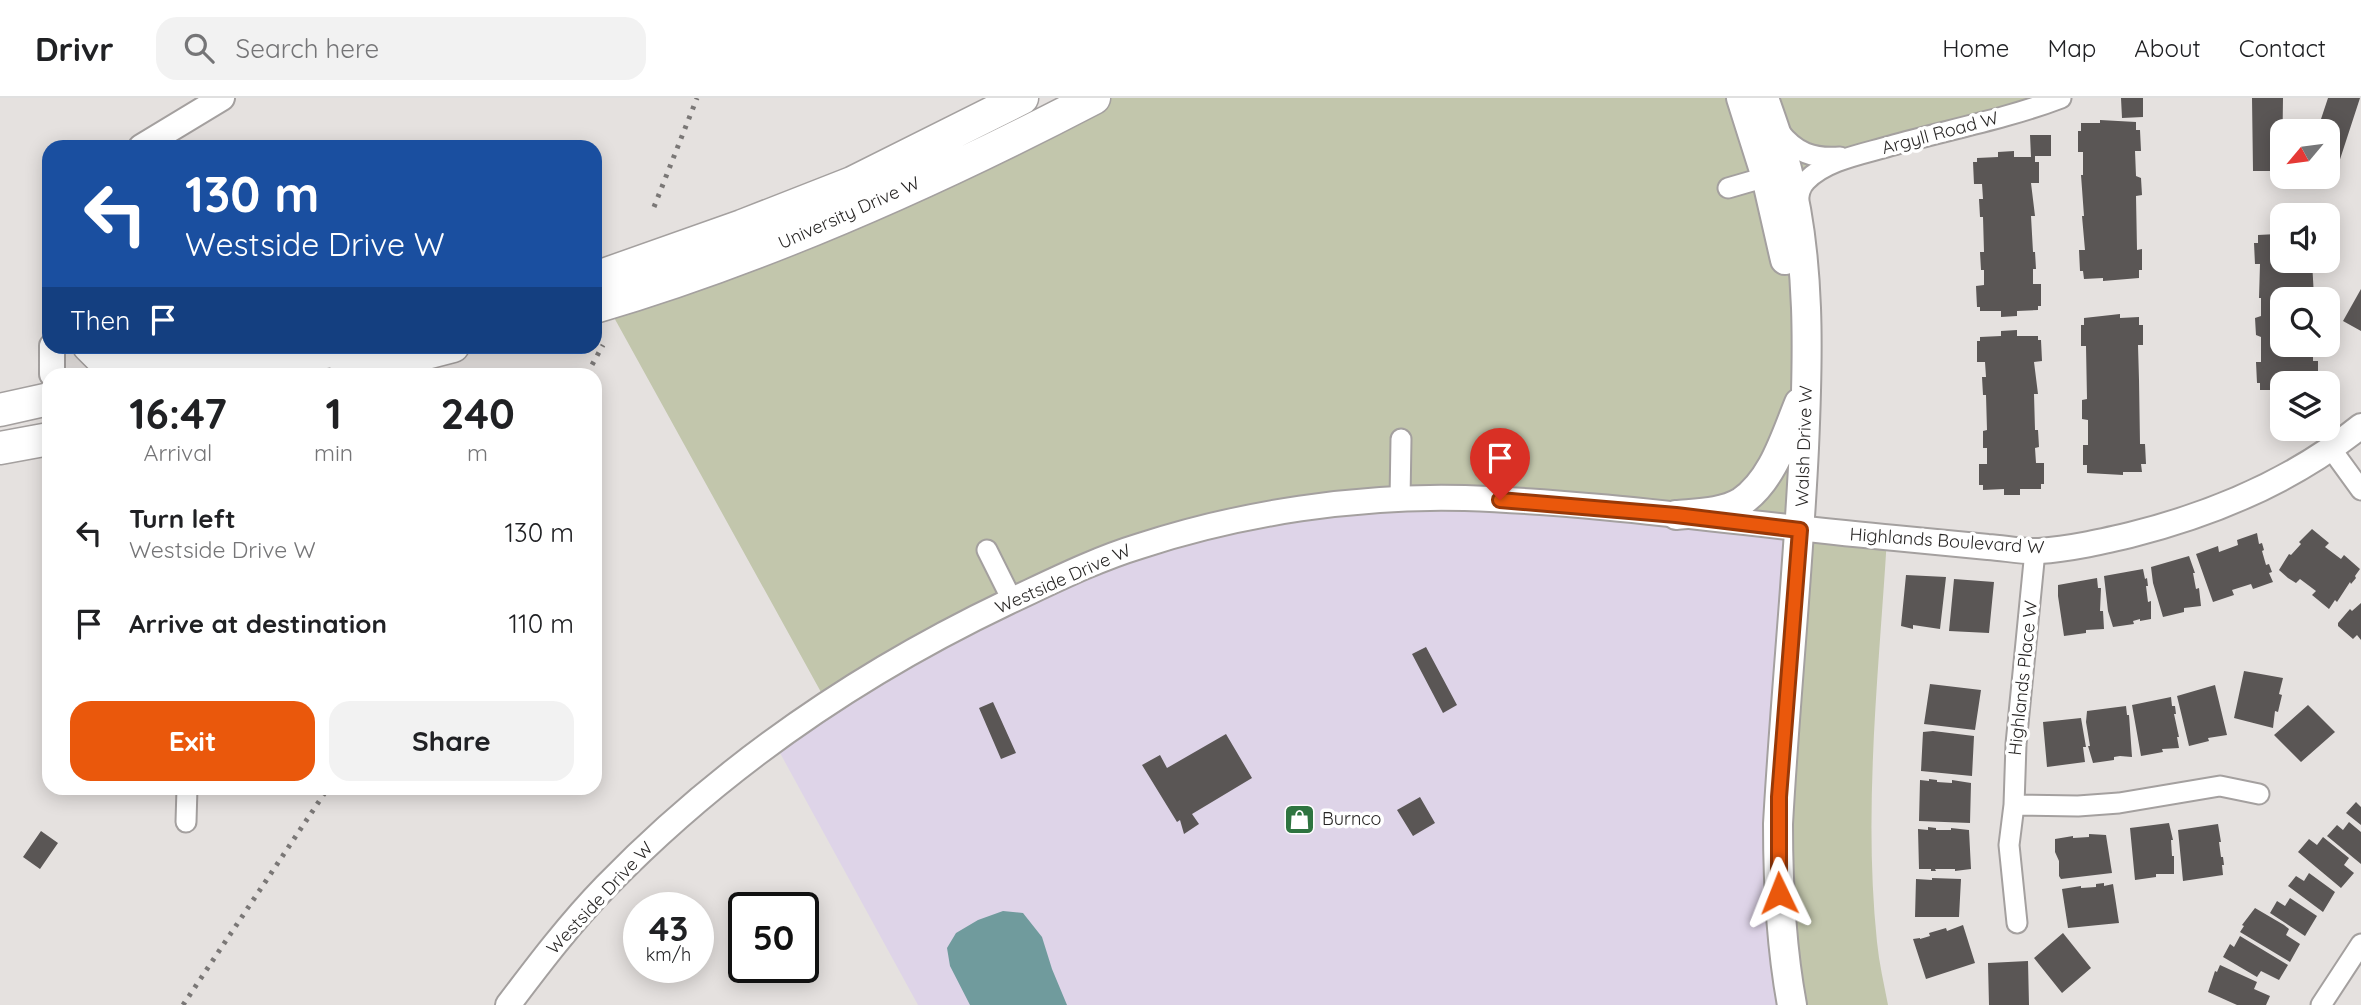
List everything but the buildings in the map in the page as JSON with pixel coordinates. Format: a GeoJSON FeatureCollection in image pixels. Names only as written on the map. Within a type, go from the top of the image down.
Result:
{"type":"FeatureCollection","features":[{"type":"Feature","properties":{"kind":"main road","name":"University Drive W"},"geometry":{"type":"LineString","coordinates":[[602,276],[730,231],[852,183],[1023,98]]}},
{"type":"Feature","properties":{"kind":"main road","name":"University Drive W"},"geometry":{"type":"LineString","coordinates":[[602,305],[768,248],[995,148],[1094,98]]}},
{"type":"Feature","properties":{"kind":"main road","name":"Walsh Drive W"},"geometry":{"type":"LineString","coordinates":[[1741,98],[1766,177],[1806,348]]}},
{"type":"Feature","properties":{"kind":"main road","name":"Walsh Drive W"},"geometry":{"type":"LineString","coordinates":[[1767,109],[1787,169],[1798,229],[1803,267],[1806,348],[1807,384],[1800,530],[1778,824],[1782,932],[1792,1005]]}},
{"type":"Feature","properties":{"kind":"main road"},"geometry":{"type":"LineString","coordinates":[[97,354],[106,363],[126,368]]}},
{"type":"Feature","properties":{"kind":"main road"},"geometry":{"type":"LineString","coordinates":[[247,368],[317,354]]}},
{"type":"Feature","properties":{"kind":"main road"},"geometry":{"type":"LineString","coordinates":[[368,368],[422,354]]}},
{"type":"Feature","properties":{"kind":"main road"},"geometry":{"type":"LineString","coordinates":[[214,368],[254,367]]}},
{"type":"Feature","properties":{"kind":"main road"},"geometry":{"type":"LineString","coordinates":[[1676,515],[1716,511],[1740,502],[1762,482],[1778,455],[1807,384]]}},
{"type":"Feature","properties":{"kind":"main road"},"geometry":{"type":"LineString","coordinates":[[0,410],[42,401]]}},
{"type":"Feature","properties":{"kind":"main road"},"geometry":{"type":"LineString","coordinates":[[0,447],[42,440]]}},
{"type":"Feature","properties":{"kind":"street"},"geometry":{"type":"LineString","coordinates":[[153,140],[222,98]]}},
{"type":"Feature","properties":{"kind":"street","name":"Argyll Road W"},"geometry":{"type":"LineString","coordinates":[[1859,155],[2032,109],[2061,98]]}},
{"type":"Feature","properties":{"kind":"street"},"geometry":{"type":"LineString","coordinates":[[1767,109],[1792,147],[1803,153],[1827,158],[1859,155]]}},
{"type":"Feature","properties":{"kind":"street"},"geometry":{"type":"LineString","coordinates":[[1798,229],[1800,188],[1806,180],[1818,171],[1859,155]]}},
{"type":"Feature","properties":{"kind":"street"},"geometry":{"type":"LineString","coordinates":[[1728,188],[1766,177]]}},
{"type":"Feature","properties":{"kind":"street","name":"Highlands Boulevard W"},"geometry":{"type":"LineString","coordinates":[[1800,530],[2035,551],[2090,545],[2195,518],[2250,494],[2332,450],[2361,426]]}},
{"type":"Feature","properties":{"kind":"street"},"geometry":{"type":"LineString","coordinates":[[1400,500],[1401,439]]}},
{"type":"Feature","properties":{"kind":"street"},"geometry":{"type":"LineString","coordinates":[[2332,450],[2361,490]]}},
{"type":"Feature","properties":{"kind":"street","name":"Westside Drive W"},"geometry":{"type":"LineString","coordinates":[[508,1005],[557,940],[606,887],[715,786],[816,711],[950,629],[1073,571],[1139,546],[1200,530],[1336,504],[1400,500],[1485,499],[1676,515],[1800,530]]}},
{"type":"Feature","properties":{"kind":"street"},"geometry":{"type":"LineString","coordinates":[[987,550],[1012,600]]}},
{"type":"Feature","properties":{"kind":"street","name":"Highlands Place W"},"geometry":{"type":"LineString","coordinates":[[2017,923],[2009,845],[2035,551]]}},
{"type":"Feature","properties":{"kind":"street"},"geometry":{"type":"LineString","coordinates":[[2014,805],[2078,806],[2119,803],[2220,786],[2259,794]]}},
{"type":"Feature","properties":{"kind":"street"},"geometry":{"type":"LineString","coordinates":[[186,822],[187,795]]}},
{"type":"Feature","properties":{"kind":"street"},"geometry":{"type":"LineString","coordinates":[[2321,1005],[2361,944]]}},
{"type":"Feature","properties":{"kind":"shaded area"},"geometry":{"type":"Polygon","coordinates":[[[1400,500],[1800,530],[1792,1005],[918,1005],[774,742],[827,703],[1139,546],[1400,500]]]}},
{"type":"Feature","properties":{"kind":"green space"},"geometry":{"type":"Polygon","coordinates":[[[1094,98],[2061,98],[1779,175],[1791,234],[1800,529],[1887,538],[1874,740],[1872,841],[1877,942],[1888,1005],[1792,1005],[1782,932],[1800,530],[1400,500],[1139,546],[827,703],[606,303],[1094,98]]]}},
{"type":"Feature","properties":{"kind":"water"},"geometry":{"type":"Polygon","coordinates":[[[1003,911],[1023,913],[1042,937],[1067,1005],[970,1005],[950,966],[947,948],[956,933],[978,920],[1003,911]]]}},
{"type":"Feature","properties":{"kind":"railway"},"geometry":{"type":"LineString","coordinates":[[654,207],[697,98]]}},
{"type":"Feature","properties":{"kind":"railway"},"geometry":{"type":"LineString","coordinates":[[590,368],[598,354]]}},
{"type":"Feature","properties":{"kind":"railway"},"geometry":{"type":"LineString","coordinates":[[183,1005],[323,795]]}},
{"type":"Feature","properties":{"kind":"place","name":"Burnco"},"geometry":{"type":"Point","coordinates":[1299,819]}},
{"type":"Feature","properties":{"kind":"route"},"geometry":{"type":"LineString","coordinates":[[1500,500],[1676,515],[1800,530],[1779,797],[1779,893]]}}]}
